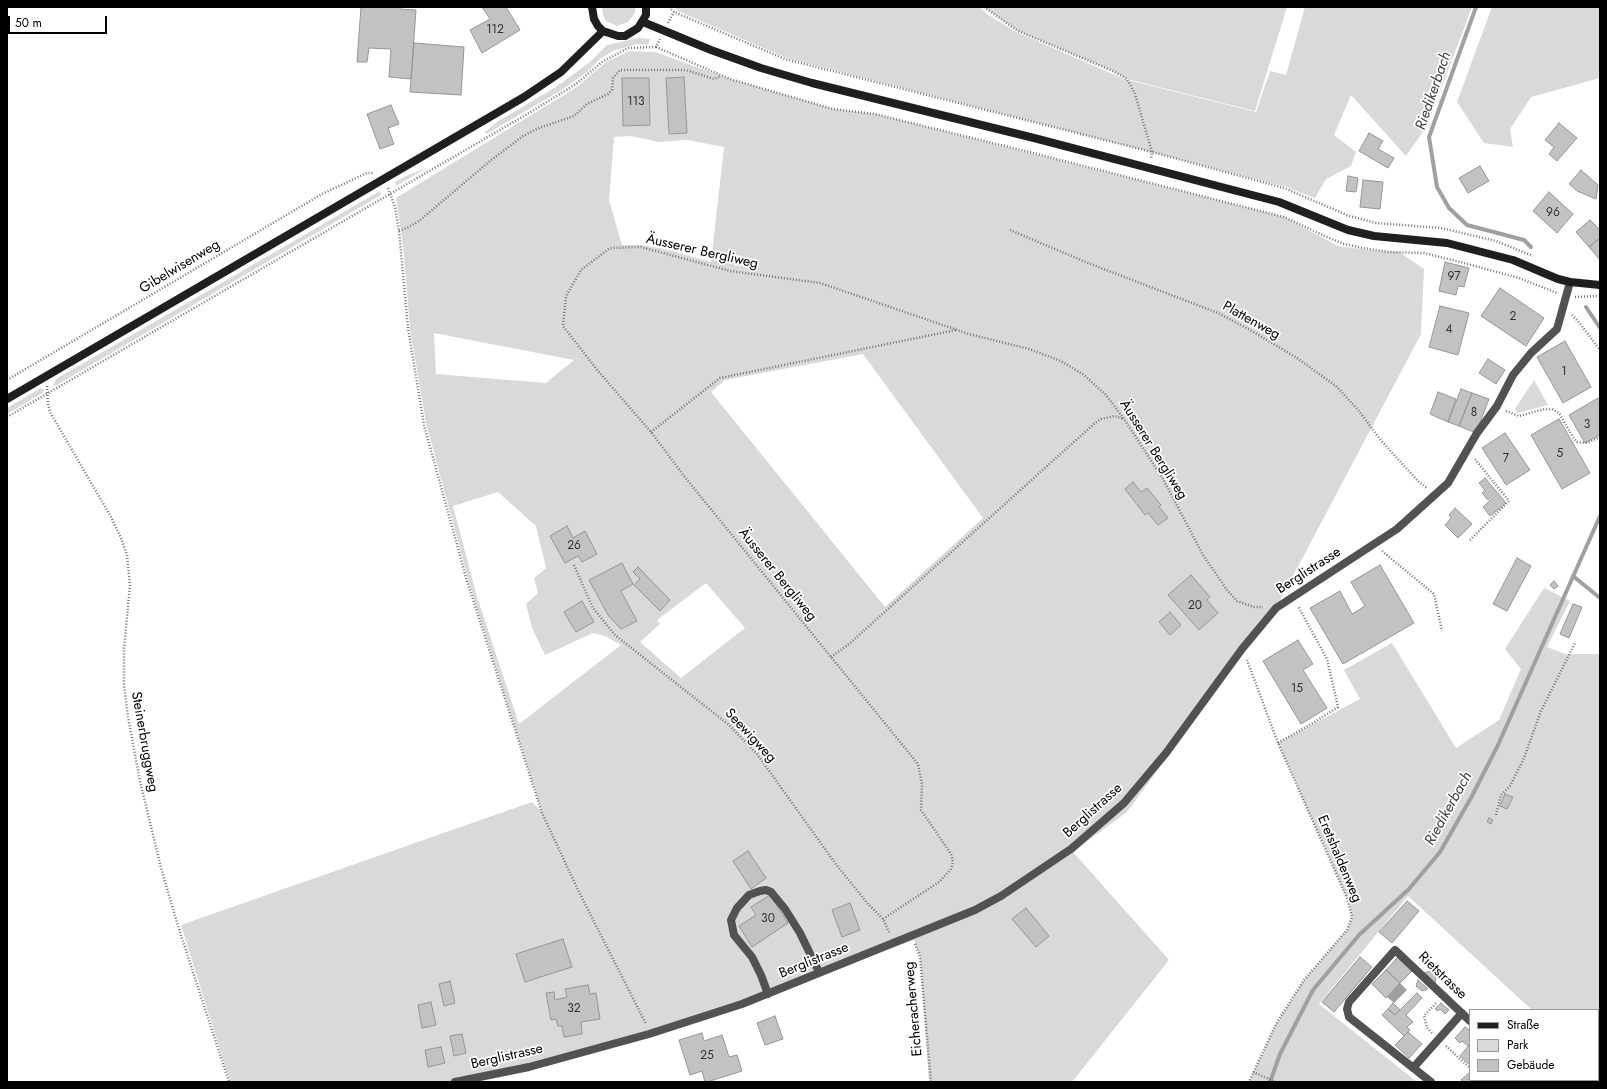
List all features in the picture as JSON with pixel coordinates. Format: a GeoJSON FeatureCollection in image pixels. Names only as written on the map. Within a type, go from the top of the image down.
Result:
{"type":"FeatureCollection","features":[{"type":"Feature","properties":{"kind":"main road"},"geometry":{"type":"LineString","coordinates":[[592,7],[594,19],[598,26],[603,31],[618,36],[625,36],[632,33],[643,22],[646,15],[646,7]]}},
{"type":"Feature","properties":{"kind":"main road"},"geometry":{"type":"LineString","coordinates":[[643,22],[761,68],[812,83],[1034,138],[1279,202],[1348,230],[1374,236],[1436,241],[1513,260],[1558,279],[1570,282],[1600,285]]}},
{"type":"Feature","properties":{"kind":"main road"},"geometry":{"type":"LineString","coordinates":[[7,399],[547,82],[561,72],[603,31]]}},
{"type":"Feature","properties":{"kind":"street","name":"Berglistrasse"},"geometry":{"type":"LineString","coordinates":[[455,1082],[529,1067],[649,1034],[701,1018],[768,994],[819,972],[976,910],[1071,849],[1124,803],[1166,754],[1242,649],[1276,608],[1398,529],[1448,483],[1467,450],[1497,406],[1513,375],[1531,353],[1557,329],[1570,282]]}},
{"type":"Feature","properties":{"kind":"street"},"geometry":{"type":"LineString","coordinates":[[768,994],[752,957],[734,935],[731,920],[737,908],[749,895],[766,890],[771,892],[800,933],[819,972]]}},
{"type":"Feature","properties":{"kind":"street","name":"Rietstrasse"},"geometry":{"type":"LineString","coordinates":[[1413,1068],[1349,1017],[1347,1009],[1349,1002],[1396,950],[1469,1020]]}},
{"type":"Feature","properties":{"kind":"street"},"geometry":{"type":"LineString","coordinates":[[1431,1082],[1413,1068],[1462,1013]]}},
{"type":"Feature","properties":{"kind":"path"},"geometry":{"type":"LineString","coordinates":[[669,7],[674,12],[786,59],[1152,152],[1284,188],[1349,216],[1376,223],[1441,228],[1496,241],[1537,258]]}},
{"type":"Feature","properties":{"kind":"path"},"geometry":{"type":"LineString","coordinates":[[984,7],[1018,31],[1113,71],[1126,79],[1135,94],[1152,152]]}},
{"type":"Feature","properties":{"kind":"path"},"geometry":{"type":"LineString","coordinates":[[656,46],[674,12]]}},
{"type":"Feature","properties":{"kind":"path"},"geometry":{"type":"LineString","coordinates":[[7,417],[529,113],[576,84],[602,62],[628,48],[656,46],[721,76],[834,109],[875,114],[1284,217],[1329,238],[1351,245],[1389,252],[1424,254],[1464,263],[1519,278],[1567,296],[1581,298],[1600,296]]}},
{"type":"Feature","properties":{"kind":"path"},"geometry":{"type":"LineString","coordinates":[[399,231],[419,221],[490,161],[523,136],[539,128],[574,116],[587,104],[608,94],[612,90],[613,78],[620,70],[686,70],[714,79],[721,76]]}},
{"type":"Feature","properties":{"kind":"path","name":"Gibelwisenweg"},"geometry":{"type":"LineString","coordinates":[[7,380],[322,194],[365,174]]}},
{"type":"Feature","properties":{"kind":"path"},"geometry":{"type":"LineString","coordinates":[[383,179],[395,207],[399,231],[408,328],[424,425],[467,581],[542,813],[579,892],[645,1022],[649,1034]]}},
{"type":"Feature","properties":{"kind":"path","name":"Plattenweg"},"geometry":{"type":"LineString","coordinates":[[1010,230],[1088,263],[1218,313],[1297,358],[1336,386],[1359,411],[1379,438],[1419,482],[1431,490],[1439,492]]}},
{"type":"Feature","properties":{"kind":"path","name":"Äusserer Bergliweg"},"geometry":{"type":"LineString","coordinates":[[884,919],[939,882],[951,869],[953,862],[951,854],[921,810],[922,785],[918,764],[684,476],[651,432],[598,371],[563,326],[566,296],[581,270],[610,248],[641,247],[730,271],[820,284],[956,329],[1029,349],[1061,361],[1084,375],[1106,394],[1163,480],[1203,555],[1227,590],[1237,601],[1254,607],[1276,608]]}},
{"type":"Feature","properties":{"kind":"path"},"geometry":{"type":"LineString","coordinates":[[1564,308],[1578,321],[1600,350]]}},
{"type":"Feature","properties":{"kind":"path"},"geometry":{"type":"LineString","coordinates":[[651,432],[720,378],[956,329]]}},
{"type":"Feature","properties":{"kind":"path"},"geometry":{"type":"LineString","coordinates":[[46,376],[48,393]]}},
{"type":"Feature","properties":{"kind":"path","name":"Steinerbruggweg"},"geometry":{"type":"LineString","coordinates":[[48,393],[50,412],[111,517],[121,538],[126,555],[130,585],[124,650],[124,685],[128,717],[140,781],[160,868],[229,1082]]}},
{"type":"Feature","properties":{"kind":"path"},"geometry":{"type":"LineString","coordinates":[[1497,406],[1518,416],[1545,409],[1552,409],[1559,413],[1577,442],[1587,443],[1600,437]]}},
{"type":"Feature","properties":{"kind":"path"},"geometry":{"type":"LineString","coordinates":[[831,657],[849,644],[1094,424],[1101,419],[1114,416],[1124,419]]}},
{"type":"Feature","properties":{"kind":"path"},"geometry":{"type":"LineString","coordinates":[[1467,450],[1509,501],[1470,540]]}},
{"type":"Feature","properties":{"kind":"path"},"geometry":{"type":"LineString","coordinates":[[1373,545],[1434,594],[1442,631]]}},
{"type":"Feature","properties":{"kind":"path","name":"Seewigweg"},"geometry":{"type":"LineString","coordinates":[[574,565],[594,608],[614,635],[729,725],[757,754],[836,863],[868,904],[884,919]]}},
{"type":"Feature","properties":{"kind":"path"},"geometry":{"type":"LineString","coordinates":[[1278,743],[1313,724],[1338,707],[1328,659],[1293,597]]}},
{"type":"Feature","properties":{"kind":"path"},"geometry":{"type":"LineString","coordinates":[[1496,815],[1501,795],[1510,786],[1524,758],[1541,711],[1574,643]]}},
{"type":"Feature","properties":{"kind":"path","name":"Eretshaldenweg"},"geometry":{"type":"LineString","coordinates":[[1242,649],[1278,743],[1347,898],[1352,917],[1347,930],[1304,980],[1276,1024],[1249,1082]]}},
{"type":"Feature","properties":{"kind":"path"},"geometry":{"type":"LineString","coordinates":[[884,919],[894,943]]}},
{"type":"Feature","properties":{"kind":"path","name":"Eicheracherweg"},"geometry":{"type":"LineString","coordinates":[[913,936],[920,957],[931,1082]]}},
{"type":"Feature","properties":{"kind":"path"},"geometry":{"type":"LineString","coordinates":[[1437,1002],[1424,1016],[1427,1028],[1469,1067]]}},
{"type":"Feature","properties":{"kind":"path"},"geometry":{"type":"LineString","coordinates":[[1253,1072],[1276,1082]]}},
{"type":"Feature","properties":{"kind":"green space"},"geometry":{"type":"Polygon","coordinates":[[[602,7],[635,7],[635,13],[628,22],[617,26],[606,21],[603,16],[602,7]]]}},
{"type":"Feature","properties":{"kind":"green space"},"geometry":{"type":"Polygon","coordinates":[[[674,7],[980,7],[987,14],[1016,32],[1124,79],[1256,112],[1270,71],[1286,75],[1305,7],[1472,7],[1427,126],[1406,156],[1351,95],[1334,135],[1356,152],[1351,166],[1326,179],[1315,198],[1286,187],[787,58],[678,11],[674,7]]]}},
{"type":"Feature","properties":{"kind":"green space"},"geometry":{"type":"Polygon","coordinates":[[[984,7],[1287,7],[1255,111],[1127,79],[1113,71],[1018,31],[984,7]]]}},
{"type":"Feature","properties":{"kind":"green space"},"geometry":{"type":"Polygon","coordinates":[[[1492,7],[1600,7],[1600,78],[1531,97],[1510,129],[1513,147],[1484,143],[1457,102],[1492,7]]]}},
{"type":"Feature","properties":{"kind":"green space"},"geometry":{"type":"Polygon","coordinates":[[[639,38],[650,39],[648,45],[638,44],[615,50],[601,58],[587,72],[560,91],[486,134],[485,132],[497,122],[556,87],[590,62],[607,45],[639,38]]]}},
{"type":"Feature","properties":{"kind":"green space"},"geometry":{"type":"Polygon","coordinates":[[[630,51],[655,52],[730,79],[833,109],[875,114],[1284,217],[1338,246],[1399,252],[1424,269],[1421,334],[1276,608],[1127,812],[1073,852],[1169,960],[1072,1082],[929,1082],[920,957],[914,940],[649,1036],[458,1082],[230,1082],[181,925],[532,802],[542,812],[472,593],[426,423],[410,329],[403,245],[396,198],[577,87],[606,62],[630,51]],[[684,77],[666,78],[669,134],[687,133],[684,77]],[[623,78],[623,125],[650,125],[649,78],[623,78]],[[631,136],[614,137],[609,200],[622,245],[640,245],[665,249],[711,262],[724,147],[687,140],[659,142],[631,136]],[[434,333],[436,374],[546,383],[574,360],[434,333]],[[863,354],[725,380],[711,392],[885,607],[983,518],[863,354]],[[498,492],[453,506],[477,597],[519,724],[621,645],[605,636],[593,633],[545,655],[532,628],[526,604],[538,593],[534,578],[546,568],[536,526],[498,492]],[[706,583],[657,620],[660,624],[640,642],[681,678],[745,628],[706,583]]]}},
{"type":"Feature","properties":{"kind":"green space"},"geometry":{"type":"Polygon","coordinates":[[[427,168],[396,186],[395,182],[427,168]]]}},
{"type":"Feature","properties":{"kind":"green space"},"geometry":{"type":"Polygon","coordinates":[[[380,191],[381,195],[55,386],[53,385],[56,379],[380,191]]]}},
{"type":"Feature","properties":{"kind":"green space"},"geometry":{"type":"Polygon","coordinates":[[[1534,380],[1548,405],[1517,413],[1515,409],[1534,380]]]}},
{"type":"Feature","properties":{"kind":"green space"},"geometry":{"type":"Polygon","coordinates":[[[41,388],[44,392],[7,414],[7,408],[41,388]]]}},
{"type":"Feature","properties":{"kind":"green space"},"geometry":{"type":"Polygon","coordinates":[[[1544,588],[1570,601],[1547,647],[1565,654],[1600,654],[1600,1073],[1599,1009],[1531,1009],[1408,896],[1319,1004],[1417,1082],[1249,1082],[1276,1024],[1304,980],[1347,930],[1352,917],[1347,898],[1278,743],[1360,699],[1344,670],[1392,643],[1456,748],[1499,720],[1521,669],[1505,649],[1544,588]]]}},
{"type":"Feature","properties":{"kind":"shaded area"},"geometry":{"type":"Polygon","coordinates":[[[1400,983],[1407,990],[1394,1003],[1387,997],[1400,983]]]}},
{"type":"Feature","properties":{"kind":"building"},"geometry":{"type":"Polygon","coordinates":[[[361,7],[400,7],[400,9],[416,10],[411,79],[389,77],[391,49],[369,48],[367,62],[357,62],[361,7]]]}},
{"type":"Feature","properties":{"kind":"building"},"geometry":{"type":"Polygon","coordinates":[[[482,7],[506,7],[520,30],[482,53],[470,30],[490,19],[482,7]]]}},
{"type":"Feature","properties":{"kind":"building"},"geometry":{"type":"Polygon","coordinates":[[[414,43],[464,47],[461,95],[410,92],[414,43]]]}},
{"type":"Feature","properties":{"kind":"building"},"geometry":{"type":"Polygon","coordinates":[[[684,77],[687,133],[669,134],[666,78],[684,77]]]}},
{"type":"Feature","properties":{"kind":"building"},"geometry":{"type":"Polygon","coordinates":[[[622,78],[649,78],[650,125],[623,126],[622,78]]]}},
{"type":"Feature","properties":{"kind":"building"},"geometry":{"type":"Polygon","coordinates":[[[391,105],[399,124],[388,128],[394,144],[380,149],[367,114],[391,105]]]}},
{"type":"Feature","properties":{"kind":"building"},"geometry":{"type":"Polygon","coordinates":[[[1559,123],[1577,138],[1557,161],[1549,154],[1554,147],[1545,140],[1559,123]]]}},
{"type":"Feature","properties":{"kind":"building"},"geometry":{"type":"Polygon","coordinates":[[[1369,133],[1383,141],[1378,149],[1394,158],[1388,168],[1359,151],[1369,133]]]}},
{"type":"Feature","properties":{"kind":"building"},"geometry":{"type":"Polygon","coordinates":[[[1480,166],[1489,181],[1468,193],[1459,178],[1480,166]]]}},
{"type":"Feature","properties":{"kind":"building"},"geometry":{"type":"Polygon","coordinates":[[[1581,170],[1598,185],[1596,199],[1577,191],[1569,184],[1581,170]]]}},
{"type":"Feature","properties":{"kind":"building"},"geometry":{"type":"Polygon","coordinates":[[[1348,176],[1358,178],[1356,192],[1346,191],[1348,176]]]}},
{"type":"Feature","properties":{"kind":"building"},"geometry":{"type":"Polygon","coordinates":[[[1363,180],[1383,182],[1380,209],[1360,207],[1363,180]]]}},
{"type":"Feature","properties":{"kind":"building"},"geometry":{"type":"Polygon","coordinates":[[[1549,192],[1573,214],[1557,233],[1533,211],[1549,192]]]}},
{"type":"Feature","properties":{"kind":"building"},"geometry":{"type":"Polygon","coordinates":[[[1590,220],[1600,230],[1600,238],[1589,247],[1576,232],[1590,220]]]}},
{"type":"Feature","properties":{"kind":"building"},"geometry":{"type":"Polygon","coordinates":[[[1600,238],[1600,260],[1589,247],[1600,238]]]}},
{"type":"Feature","properties":{"kind":"building"},"geometry":{"type":"Polygon","coordinates":[[[1445,262],[1469,268],[1464,287],[1458,286],[1456,295],[1439,291],[1445,262]]]}},
{"type":"Feature","properties":{"kind":"building"},"geometry":{"type":"Polygon","coordinates":[[[1500,288],[1544,318],[1526,346],[1481,316],[1500,288]]]}},
{"type":"Feature","properties":{"kind":"building"},"geometry":{"type":"Polygon","coordinates":[[[1440,306],[1469,313],[1458,355],[1429,347],[1440,306]]]}},
{"type":"Feature","properties":{"kind":"building"},"geometry":{"type":"Polygon","coordinates":[[[1565,341],[1591,387],[1563,403],[1537,357],[1565,341]]]}},
{"type":"Feature","properties":{"kind":"building"},"geometry":{"type":"Polygon","coordinates":[[[1488,359],[1505,370],[1496,384],[1479,373],[1488,359]]]}},
{"type":"Feature","properties":{"kind":"building"},"geometry":{"type":"Polygon","coordinates":[[[1461,389],[1472,393],[1459,426],[1448,422],[1461,389]]]}},
{"type":"Feature","properties":{"kind":"building"},"geometry":{"type":"Polygon","coordinates":[[[1438,392],[1456,399],[1448,422],[1430,414],[1438,392]]]}},
{"type":"Feature","properties":{"kind":"building"},"geometry":{"type":"Polygon","coordinates":[[[1472,393],[1489,399],[1476,433],[1459,426],[1472,393]]]}},
{"type":"Feature","properties":{"kind":"building"},"geometry":{"type":"Polygon","coordinates":[[[1600,397],[1600,435],[1585,443],[1569,415],[1600,397]]]}},
{"type":"Feature","properties":{"kind":"building"},"geometry":{"type":"Polygon","coordinates":[[[1559,419],[1590,473],[1562,489],[1531,435],[1559,419]]]}},
{"type":"Feature","properties":{"kind":"building"},"geometry":{"type":"Polygon","coordinates":[[[1505,433],[1530,470],[1506,485],[1482,448],[1505,433]]]}},
{"type":"Feature","properties":{"kind":"building"},"geometry":{"type":"Polygon","coordinates":[[[1485,478],[1497,492],[1488,500],[1482,493],[1485,490],[1479,483],[1485,478]]]}},
{"type":"Feature","properties":{"kind":"building"},"geometry":{"type":"Polygon","coordinates":[[[1133,482],[1141,492],[1147,488],[1161,505],[1159,507],[1168,518],[1158,525],[1148,513],[1145,515],[1125,489],[1133,482]]]}},
{"type":"Feature","properties":{"kind":"building"},"geometry":{"type":"Polygon","coordinates":[[[1498,493],[1506,503],[1490,516],[1483,507],[1498,493]]]}},
{"type":"Feature","properties":{"kind":"building"},"geometry":{"type":"Polygon","coordinates":[[[1455,508],[1472,524],[1458,538],[1445,525],[1451,518],[1449,515],[1455,508]]]}},
{"type":"Feature","properties":{"kind":"building"},"geometry":{"type":"Polygon","coordinates":[[[567,526],[573,538],[585,531],[597,554],[582,562],[578,556],[565,563],[550,536],[567,526]]]}},
{"type":"Feature","properties":{"kind":"building"},"geometry":{"type":"Polygon","coordinates":[[[1517,558],[1531,566],[1507,611],[1493,604],[1517,558]]]}},
{"type":"Feature","properties":{"kind":"building"},"geometry":{"type":"Polygon","coordinates":[[[622,563],[633,584],[621,591],[637,621],[621,629],[608,615],[589,580],[622,563]]]}},
{"type":"Feature","properties":{"kind":"building"},"geometry":{"type":"Polygon","coordinates":[[[1380,565],[1414,623],[1343,664],[1310,608],[1340,591],[1352,614],[1365,606],[1351,582],[1380,565]]]}},
{"type":"Feature","properties":{"kind":"building"},"geometry":{"type":"Polygon","coordinates":[[[638,567],[670,600],[660,611],[634,585],[640,579],[633,572],[638,567]]]}},
{"type":"Feature","properties":{"kind":"building"},"geometry":{"type":"Polygon","coordinates":[[[1191,575],[1210,597],[1207,600],[1218,613],[1199,630],[1168,595],[1191,575]]]}},
{"type":"Feature","properties":{"kind":"building"},"geometry":{"type":"Polygon","coordinates":[[[1554,581],[1558,586],[1554,589],[1550,585],[1554,581]]]}},
{"type":"Feature","properties":{"kind":"building"},"geometry":{"type":"Polygon","coordinates":[[[582,601],[594,622],[576,632],[564,612],[582,601]]]}},
{"type":"Feature","properties":{"kind":"building"},"geometry":{"type":"Polygon","coordinates":[[[1573,604],[1582,607],[1569,638],[1560,634],[1573,604]]]}},
{"type":"Feature","properties":{"kind":"building"},"geometry":{"type":"Polygon","coordinates":[[[1170,612],[1181,625],[1170,635],[1159,622],[1170,612]]]}},
{"type":"Feature","properties":{"kind":"building"},"geometry":{"type":"Polygon","coordinates":[[[1298,640],[1313,664],[1303,670],[1327,708],[1301,724],[1263,661],[1298,640]]]}},
{"type":"Feature","properties":{"kind":"building"},"geometry":{"type":"Polygon","coordinates":[[[1505,794],[1513,797],[1507,809],[1500,806],[1505,794]]]}},
{"type":"Feature","properties":{"kind":"building"},"geometry":{"type":"Polygon","coordinates":[[[1489,818],[1493,820],[1491,824],[1487,822],[1489,818]]]}},
{"type":"Feature","properties":{"kind":"building"},"geometry":{"type":"Polygon","coordinates":[[[748,851],[766,878],[751,889],[733,861],[748,851]]]}},
{"type":"Feature","properties":{"kind":"building"},"geometry":{"type":"Polygon","coordinates":[[[770,895],[788,923],[752,947],[739,926],[756,915],[751,907],[770,895]]]}},
{"type":"Feature","properties":{"kind":"building"},"geometry":{"type":"Polygon","coordinates":[[[1407,901],[1419,911],[1392,943],[1379,932],[1407,901]]]}},
{"type":"Feature","properties":{"kind":"building"},"geometry":{"type":"Polygon","coordinates":[[[850,903],[860,930],[842,937],[832,910],[850,903]]]}},
{"type":"Feature","properties":{"kind":"building"},"geometry":{"type":"Polygon","coordinates":[[[1026,908],[1049,936],[1036,947],[1012,919],[1026,908]]]}},
{"type":"Feature","properties":{"kind":"building"},"geometry":{"type":"Polygon","coordinates":[[[563,939],[572,967],[525,982],[516,954],[563,939]]]}},
{"type":"Feature","properties":{"kind":"building"},"geometry":{"type":"Polygon","coordinates":[[[1360,957],[1372,967],[1334,1012],[1322,1002],[1360,957]]]}},
{"type":"Feature","properties":{"kind":"building"},"geometry":{"type":"Polygon","coordinates":[[[1398,957],[1412,971],[1400,983],[1386,970],[1398,957]]]}},
{"type":"Feature","properties":{"kind":"building"},"geometry":{"type":"Polygon","coordinates":[[[1386,970],[1400,983],[1386,998],[1372,984],[1386,970]]]}},
{"type":"Feature","properties":{"kind":"building"},"geometry":{"type":"Polygon","coordinates":[[[1431,971],[1436,976],[1435,983],[1424,973],[1431,971]]]}},
{"type":"Feature","properties":{"kind":"building"},"geometry":{"type":"Polygon","coordinates":[[[1418,980],[1428,989],[1422,991],[1416,986],[1418,980]]]}},
{"type":"Feature","properties":{"kind":"building"},"geometry":{"type":"Polygon","coordinates":[[[450,981],[455,1003],[444,1006],[439,984],[450,981]]]}},
{"type":"Feature","properties":{"kind":"building"},"geometry":{"type":"Polygon","coordinates":[[[588,985],[590,994],[596,993],[600,1019],[581,1022],[582,1034],[564,1037],[562,1026],[558,1026],[556,1019],[551,1020],[546,993],[554,992],[555,1000],[567,997],[565,989],[588,985]]]}},
{"type":"Feature","properties":{"kind":"building"},"geometry":{"type":"Polygon","coordinates":[[[1417,993],[1422,998],[1406,1015],[1413,1022],[1407,1027],[1410,1030],[1404,1036],[1382,1015],[1388,1009],[1395,1015],[1417,993]]]}},
{"type":"Feature","properties":{"kind":"building"},"geometry":{"type":"Polygon","coordinates":[[[431,1002],[436,1025],[422,1028],[418,1005],[431,1002]]]}},
{"type":"Feature","properties":{"kind":"building"},"geometry":{"type":"Polygon","coordinates":[[[1393,1003],[1400,1010],[1395,1015],[1388,1009],[1393,1003]]]}},
{"type":"Feature","properties":{"kind":"building"},"geometry":{"type":"Polygon","coordinates":[[[1441,1003],[1449,1010],[1445,1014],[1440,1009],[1438,1011],[1435,1009],[1441,1003]]]}},
{"type":"Feature","properties":{"kind":"building"},"geometry":{"type":"Polygon","coordinates":[[[775,1016],[783,1039],[765,1045],[757,1023],[775,1016]]]}},
{"type":"Feature","properties":{"kind":"building"},"geometry":{"type":"Polygon","coordinates":[[[1465,1027],[1469,1030],[1468,1046],[1462,1041],[1460,1043],[1455,1038],[1465,1027]]]}},
{"type":"Feature","properties":{"kind":"building"},"geometry":{"type":"Polygon","coordinates":[[[1408,1032],[1422,1044],[1409,1058],[1395,1045],[1408,1032]]]}},
{"type":"Feature","properties":{"kind":"building"},"geometry":{"type":"Polygon","coordinates":[[[702,1033],[704,1041],[722,1035],[729,1057],[737,1055],[742,1071],[707,1082],[705,1082],[702,1071],[690,1075],[679,1040],[702,1033]]]}},
{"type":"Feature","properties":{"kind":"building"},"geometry":{"type":"Polygon","coordinates":[[[462,1034],[466,1053],[454,1056],[450,1036],[462,1034]]]}},
{"type":"Feature","properties":{"kind":"building"},"geometry":{"type":"Polygon","coordinates":[[[1469,1045],[1469,1064],[1460,1056],[1469,1045]]]}},
{"type":"Feature","properties":{"kind":"building"},"geometry":{"type":"Polygon","coordinates":[[[441,1047],[445,1063],[428,1067],[425,1050],[441,1047]]]}},
{"type":"Feature","properties":{"kind":"building"},"geometry":{"type":"Polygon","coordinates":[[[1469,1073],[1469,1079],[1466,1082],[1461,1080],[1469,1073]]]}},
{"type":"Feature","properties":{"kind":"building"},"geometry":{"type":"Polygon","coordinates":[[[1480,1081],[1495,1081],[1494,1082],[1480,1081]]]}},
{"type":"Feature","properties":{"kind":"building"},"geometry":{"type":"Polygon","coordinates":[[[1545,1081],[1582,1081],[1581,1082],[1545,1081]]]}},
{"type":"Feature","properties":{"kind":"building"},"geometry":{"type":"Polygon","coordinates":[[[1595,1081],[1596,1082],[1581,1082],[1595,1081]]]}},
{"type":"Feature","properties":{"kind":"waterway","name":"Riedikerbach"},"geometry":{"type":"LineString","coordinates":[[1476,7],[1429,137],[1437,187],[1449,208],[1467,225],[1524,240],[1531,247]]}},
{"type":"Feature","properties":{"kind":"waterway","name":"Riedikerbach"},"geometry":{"type":"LineString","coordinates":[[1586,307],[1600,328]]}},
{"type":"Feature","properties":{"kind":"waterway","name":"Riedikerbach"},"geometry":{"type":"LineString","coordinates":[[1270,1082],[1280,1054],[1313,990],[1359,935],[1409,889],[1440,852],[1472,796],[1498,745],[1600,516]]}},
{"type":"Feature","properties":{"kind":"waterway"},"geometry":{"type":"LineString","coordinates":[[1573,576],[1600,598]]}}]}
